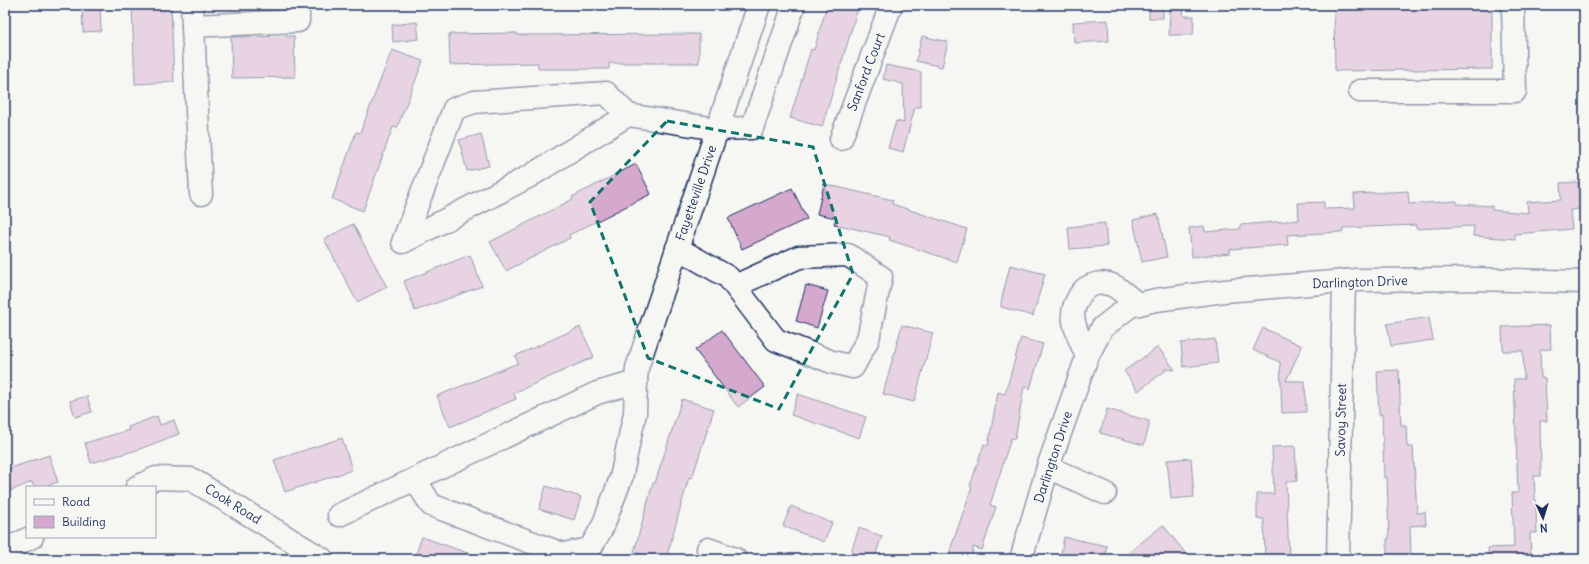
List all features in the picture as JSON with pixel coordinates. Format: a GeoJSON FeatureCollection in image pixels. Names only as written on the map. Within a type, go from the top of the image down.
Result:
{"type":"FeatureCollection","features":[{"type":"Feature","properties":{"kind":"street"},"geometry":{"type":"LineString","coordinates":[[201,194],[193,15],[298,21],[298,5]]}},
{"type":"Feature","properties":{"kind":"street","name":"Fayetteville Drive"},"geometry":{"type":"LineString","coordinates":[[415,479],[430,505],[563,554],[590,549],[603,526],[621,478],[635,413],[636,368],[759,5]]}},
{"type":"Feature","properties":{"kind":"street"},"geometry":{"type":"LineString","coordinates":[[628,114],[530,176],[403,242],[454,109],[474,102],[606,93],[628,114],[717,129],[752,128],[794,5]]}},
{"type":"Feature","properties":{"kind":"street","name":"Sanford Court"},"geometry":{"type":"LineString","coordinates":[[841,139],[891,5]]}},
{"type":"Feature","properties":{"kind":"street"},"geometry":{"type":"LineString","coordinates":[[1360,90],[1515,91],[1513,5]]}},
{"type":"Feature","properties":{"kind":"street"},"geometry":{"type":"LineString","coordinates":[[677,248],[728,277],[776,340],[832,362],[853,367],[868,339],[881,277],[848,255],[798,257],[735,286]]}},
{"type":"Feature","properties":{"kind":"street","name":"Darlington Drive"},"geometry":{"type":"LineString","coordinates":[[1021,559],[1048,467],[1088,357],[1102,328],[1130,306],[1156,300],[1224,291],[1344,281],[1475,279],[1584,282]]}},
{"type":"Feature","properties":{"kind":"street","name":"Savoy Street"},"geometry":{"type":"LineString","coordinates":[[1338,559],[1344,281]]}},
{"type":"Feature","properties":{"kind":"street"},"geometry":{"type":"LineString","coordinates":[[1088,357],[1077,332],[1073,316],[1074,306],[1082,292],[1092,284],[1104,283],[1115,286],[1138,304]]}},
{"type":"Feature","properties":{"kind":"street"},"geometry":{"type":"LineString","coordinates":[[339,515],[597,393],[636,382]]}},
{"type":"Feature","properties":{"kind":"street"},"geometry":{"type":"LineString","coordinates":[[1048,467],[1105,493]]}},
{"type":"Feature","properties":{"kind":"street","name":"Cook Road"},"geometry":{"type":"LineString","coordinates":[[139,486],[156,478],[191,479],[322,559]]}},
{"type":"Feature","properties":{"kind":"street"},"geometry":{"type":"LineString","coordinates":[[5,550],[30,538]]}},
{"type":"Feature","properties":{"kind":"street"},"geometry":{"type":"LineString","coordinates":[[708,549],[735,559]]}},
{"type":"Feature","properties":{"kind":"highlighted area"},"geometry":{"type":"Polygon","coordinates":[[[667,121],[813,147],[853,274],[779,409],[648,358],[590,202],[667,121]]]}},
{"type":"Feature","properties":{"kind":"building"},"geometry":{"type":"Polygon","coordinates":[[[82,5],[100,5],[101,31],[83,32],[82,5]]]}},
{"type":"Feature","properties":{"kind":"building"},"geometry":{"type":"Polygon","coordinates":[[[132,5],[171,5],[174,82],[135,84],[132,5]]]}},
{"type":"Feature","properties":{"kind":"building"},"geometry":{"type":"Polygon","coordinates":[[[827,5],[859,5],[822,127],[790,118],[811,49],[814,50],[827,5]]]}},
{"type":"Feature","properties":{"kind":"building"},"geometry":{"type":"Polygon","coordinates":[[[1149,5],[1163,5],[1163,18],[1149,18],[1149,5]]]}},
{"type":"Feature","properties":{"kind":"building"},"geometry":{"type":"Polygon","coordinates":[[[1492,5],[1492,69],[1335,71],[1334,6],[1492,5]]]}},
{"type":"Feature","properties":{"kind":"building"},"geometry":{"type":"Polygon","coordinates":[[[1170,8],[1184,9],[1183,16],[1194,16],[1193,35],[1169,35],[1170,8]]]}},
{"type":"Feature","properties":{"kind":"building"},"geometry":{"type":"Polygon","coordinates":[[[1108,20],[1109,41],[1074,43],[1073,22],[1108,20]]]}},
{"type":"Feature","properties":{"kind":"building"},"geometry":{"type":"Polygon","coordinates":[[[417,22],[419,39],[393,42],[392,25],[417,22]]]}},
{"type":"Feature","properties":{"kind":"building"},"geometry":{"type":"Polygon","coordinates":[[[517,33],[517,35],[699,34],[699,63],[609,63],[609,69],[538,69],[538,63],[450,65],[449,34],[517,33]]]}},
{"type":"Feature","properties":{"kind":"building"},"geometry":{"type":"Polygon","coordinates":[[[294,36],[295,77],[232,78],[231,37],[294,36]]]}},
{"type":"Feature","properties":{"kind":"building"},"geometry":{"type":"Polygon","coordinates":[[[922,36],[948,42],[942,67],[916,61],[922,36]]]}},
{"type":"Feature","properties":{"kind":"building"},"geometry":{"type":"Polygon","coordinates":[[[392,50],[423,61],[397,128],[393,127],[363,211],[332,199],[356,132],[360,133],[392,50]]]}},
{"type":"Feature","properties":{"kind":"building"},"geometry":{"type":"Polygon","coordinates":[[[886,65],[921,72],[921,107],[915,107],[903,152],[888,148],[896,121],[904,123],[903,84],[883,79],[886,65]]]}},
{"type":"Feature","properties":{"kind":"building"},"geometry":{"type":"Polygon","coordinates":[[[481,134],[489,166],[467,171],[459,140],[481,134]]]}},
{"type":"Feature","properties":{"kind":"building"},"geometry":{"type":"Polygon","coordinates":[[[636,164],[651,194],[569,235],[570,238],[506,271],[490,242],[636,164]]]}},
{"type":"Feature","properties":{"kind":"building"},"geometry":{"type":"Polygon","coordinates":[[[1578,182],[1580,209],[1570,210],[1572,229],[1515,234],[1515,239],[1473,236],[1474,226],[1416,229],[1416,225],[1343,228],[1343,232],[1287,235],[1288,245],[1230,249],[1230,253],[1192,257],[1189,228],[1204,226],[1205,232],[1240,229],[1240,225],[1299,220],[1298,203],[1324,202],[1324,209],[1355,208],[1354,194],[1408,191],[1409,204],[1457,201],[1457,204],[1492,206],[1492,210],[1528,213],[1527,202],[1561,200],[1560,183],[1578,182]]]}},
{"type":"Feature","properties":{"kind":"building"},"geometry":{"type":"Polygon","coordinates":[[[824,184],[893,200],[892,204],[967,229],[957,262],[889,240],[890,237],[834,224],[836,218],[817,214],[824,184]]]}},
{"type":"Feature","properties":{"kind":"building"},"geometry":{"type":"Polygon","coordinates":[[[792,188],[807,219],[742,249],[728,218],[792,188]]]}},
{"type":"Feature","properties":{"kind":"building"},"geometry":{"type":"Polygon","coordinates":[[[1158,214],[1167,257],[1142,262],[1133,220],[1158,214]]]}},
{"type":"Feature","properties":{"kind":"building"},"geometry":{"type":"Polygon","coordinates":[[[1105,223],[1107,246],[1070,249],[1068,227],[1105,223]]]}},
{"type":"Feature","properties":{"kind":"building"},"geometry":{"type":"Polygon","coordinates":[[[353,224],[387,287],[357,302],[324,239],[353,224]]]}},
{"type":"Feature","properties":{"kind":"building"},"geometry":{"type":"Polygon","coordinates":[[[470,255],[482,286],[415,311],[404,281],[470,255]]]}},
{"type":"Feature","properties":{"kind":"building"},"geometry":{"type":"Polygon","coordinates":[[[1010,265],[1045,274],[1033,316],[1001,307],[1010,265]]]}},
{"type":"Feature","properties":{"kind":"building"},"geometry":{"type":"Polygon","coordinates":[[[806,285],[828,291],[817,328],[796,321],[806,285]]]}},
{"type":"Feature","properties":{"kind":"building"},"geometry":{"type":"Polygon","coordinates":[[[1429,317],[1433,340],[1391,346],[1387,324],[1429,317]]]}},
{"type":"Feature","properties":{"kind":"building"},"geometry":{"type":"Polygon","coordinates":[[[902,325],[933,333],[914,402],[883,394],[902,325]]]}},
{"type":"Feature","properties":{"kind":"building"},"geometry":{"type":"Polygon","coordinates":[[[1550,325],[1551,349],[1540,350],[1541,378],[1545,378],[1547,421],[1540,421],[1541,476],[1534,476],[1537,533],[1530,533],[1531,559],[1489,559],[1488,548],[1514,547],[1512,493],[1518,493],[1514,379],[1524,379],[1523,351],[1503,351],[1502,327],[1550,325]]]}},
{"type":"Feature","properties":{"kind":"building"},"geometry":{"type":"Polygon","coordinates":[[[580,327],[594,357],[514,393],[516,399],[450,427],[437,396],[518,363],[515,356],[580,327]]]}},
{"type":"Feature","properties":{"kind":"building"},"geometry":{"type":"Polygon","coordinates":[[[1263,328],[1302,346],[1286,381],[1305,381],[1306,412],[1282,413],[1280,362],[1253,350],[1263,328]]]}},
{"type":"Feature","properties":{"kind":"building"},"geometry":{"type":"Polygon","coordinates":[[[722,330],[765,387],[738,407],[695,350],[722,330]]]}},
{"type":"Feature","properties":{"kind":"building"},"geometry":{"type":"Polygon","coordinates":[[[1021,338],[1043,344],[1030,389],[1024,387],[1015,439],[1011,438],[990,505],[996,507],[982,550],[973,547],[972,559],[947,559],[972,487],[970,486],[984,444],[988,446],[998,392],[1005,394],[1021,338]]]}},
{"type":"Feature","properties":{"kind":"building"},"geometry":{"type":"Polygon","coordinates":[[[1215,339],[1218,363],[1183,367],[1181,343],[1215,339]]]}},
{"type":"Feature","properties":{"kind":"building"},"geometry":{"type":"Polygon","coordinates":[[[1158,347],[1175,370],[1165,369],[1165,371],[1138,391],[1124,371],[1158,347]]]}},
{"type":"Feature","properties":{"kind":"building"},"geometry":{"type":"Polygon","coordinates":[[[1399,370],[1401,425],[1406,425],[1407,447],[1413,447],[1417,513],[1425,512],[1426,525],[1410,526],[1411,559],[1387,559],[1387,539],[1389,539],[1387,477],[1384,478],[1382,414],[1379,415],[1377,371],[1399,370]]]}},
{"type":"Feature","properties":{"kind":"building"},"geometry":{"type":"Polygon","coordinates":[[[798,394],[866,417],[859,438],[791,415],[798,394]]]}},
{"type":"Feature","properties":{"kind":"building"},"geometry":{"type":"Polygon","coordinates":[[[87,396],[92,412],[75,417],[70,401],[87,396]]]}},
{"type":"Feature","properties":{"kind":"building"},"geometry":{"type":"Polygon","coordinates":[[[682,399],[714,409],[692,478],[689,477],[666,559],[659,559],[634,552],[653,483],[655,483],[682,399]]]}},
{"type":"Feature","properties":{"kind":"building"},"geometry":{"type":"Polygon","coordinates":[[[1107,409],[1149,421],[1144,445],[1100,433],[1107,409]]]}},
{"type":"Feature","properties":{"kind":"building"},"geometry":{"type":"Polygon","coordinates":[[[157,416],[160,425],[174,420],[179,434],[137,450],[91,463],[85,443],[129,430],[128,427],[157,416]]]}},
{"type":"Feature","properties":{"kind":"building"},"geometry":{"type":"Polygon","coordinates":[[[342,438],[352,470],[285,492],[274,460],[342,438]]]}},
{"type":"Feature","properties":{"kind":"building"},"geometry":{"type":"Polygon","coordinates":[[[1295,446],[1297,481],[1286,482],[1289,559],[1265,559],[1264,519],[1257,519],[1257,494],[1274,494],[1272,447],[1295,446]]]}},
{"type":"Feature","properties":{"kind":"building"},"geometry":{"type":"Polygon","coordinates":[[[49,455],[58,482],[46,486],[34,486],[32,482],[5,493],[5,470],[49,455]]]}},
{"type":"Feature","properties":{"kind":"building"},"geometry":{"type":"Polygon","coordinates":[[[1191,458],[1194,497],[1171,499],[1167,460],[1191,458]]]}},
{"type":"Feature","properties":{"kind":"building"},"geometry":{"type":"Polygon","coordinates":[[[546,486],[581,497],[574,520],[539,509],[546,486]]]}},
{"type":"Feature","properties":{"kind":"building"},"geometry":{"type":"Polygon","coordinates":[[[791,506],[832,523],[824,542],[783,526],[791,506]]]}},
{"type":"Feature","properties":{"kind":"building"},"geometry":{"type":"Polygon","coordinates":[[[1163,525],[1190,559],[1121,559],[1163,525]]]}},
{"type":"Feature","properties":{"kind":"building"},"geometry":{"type":"Polygon","coordinates":[[[859,528],[882,536],[874,559],[869,559],[851,552],[859,528]]]}},
{"type":"Feature","properties":{"kind":"building"},"geometry":{"type":"Polygon","coordinates":[[[422,537],[479,557],[479,559],[414,559],[422,537]]]}},
{"type":"Feature","properties":{"kind":"building"},"geometry":{"type":"Polygon","coordinates":[[[1064,537],[1107,546],[1104,559],[1060,559],[1064,537]]]}}]}
